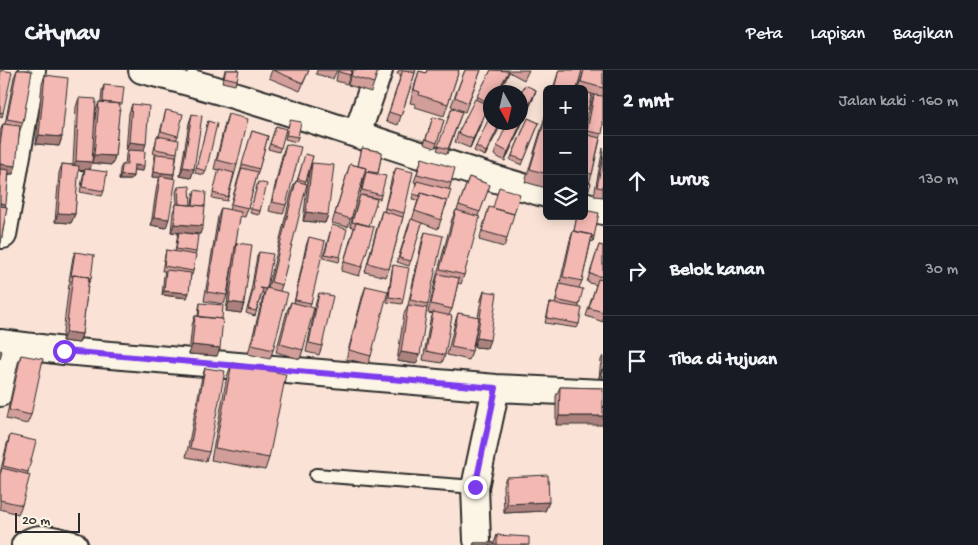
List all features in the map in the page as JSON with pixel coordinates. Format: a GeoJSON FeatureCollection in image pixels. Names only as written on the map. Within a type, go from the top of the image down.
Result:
{"type":"FeatureCollection","features":[{"type":"Feature","properties":{"kind":"street"},"geometry":{"type":"LineString","coordinates":[[3,235],[32,70]]}},
{"type":"Feature","properties":{"kind":"street"},"geometry":{"type":"LineString","coordinates":[[142,70],[282,109],[543,193]]}},
{"type":"Feature","properties":{"kind":"street"},"geometry":{"type":"LineString","coordinates":[[357,134],[379,70]]}},
{"type":"Feature","properties":{"kind":"street"},"geometry":{"type":"LineString","coordinates":[[588,206],[603,210]]}},
{"type":"Feature","properties":{"kind":"street"},"geometry":{"type":"LineString","coordinates":[[0,392],[5,344],[64,351],[496,388],[603,393]]}},
{"type":"Feature","properties":{"kind":"street"},"geometry":{"type":"LineString","coordinates":[[477,540],[475,487],[496,388]]}},
{"type":"Feature","properties":{"kind":"street"},"geometry":{"type":"LineString","coordinates":[[25,545],[30,541],[42,538],[74,545]]}},
{"type":"Feature","properties":{"kind":"lane"},"geometry":{"type":"LineString","coordinates":[[316,475],[475,487]]}},
{"type":"Feature","properties":{"kind":"building"},"geometry":{"type":"Polygon","coordinates":[[[1,70],[12,72],[3,113],[0,112],[1,70]]]}},
{"type":"Feature","properties":{"kind":"building"},"geometry":{"type":"Polygon","coordinates":[[[17,70],[32,71],[23,122],[7,119],[17,70]]]}},
{"type":"Feature","properties":{"kind":"building"},"geometry":{"type":"Polygon","coordinates":[[[226,70],[239,70],[237,80],[224,77],[226,70]]]}},
{"type":"Feature","properties":{"kind":"building"},"geometry":{"type":"Polygon","coordinates":[[[273,70],[309,70],[303,83],[273,70]]]}},
{"type":"Feature","properties":{"kind":"building"},"geometry":{"type":"Polygon","coordinates":[[[339,70],[352,70],[350,75],[339,72],[339,70]]]}},
{"type":"Feature","properties":{"kind":"building"},"geometry":{"type":"Polygon","coordinates":[[[353,70],[378,70],[374,83],[351,76],[353,70]]]}},
{"type":"Feature","properties":{"kind":"building"},"geometry":{"type":"Polygon","coordinates":[[[403,70],[415,73],[401,116],[389,112],[403,70]]]}},
{"type":"Feature","properties":{"kind":"building"},"geometry":{"type":"Polygon","coordinates":[[[427,70],[459,70],[448,104],[419,95],[420,92],[414,90],[419,71],[426,73],[427,70]]]}},
{"type":"Feature","properties":{"kind":"building"},"geometry":{"type":"Polygon","coordinates":[[[465,70],[481,70],[468,103],[455,97],[465,70]]]}},
{"type":"Feature","properties":{"kind":"building"},"geometry":{"type":"Polygon","coordinates":[[[491,70],[509,71],[501,85],[483,85],[483,100],[477,96],[491,70]]]}},
{"type":"Feature","properties":{"kind":"building"},"geometry":{"type":"Polygon","coordinates":[[[559,70],[582,70],[578,85],[555,85],[559,70]]]}},
{"type":"Feature","properties":{"kind":"building"},"geometry":{"type":"Polygon","coordinates":[[[584,70],[603,70],[603,88],[581,82],[584,70]]]}},
{"type":"Feature","properties":{"kind":"building"},"geometry":{"type":"Polygon","coordinates":[[[45,75],[68,78],[62,137],[39,135],[45,75]]]}},
{"type":"Feature","properties":{"kind":"building"},"geometry":{"type":"Polygon","coordinates":[[[104,85],[124,87],[122,104],[103,102],[104,85]]]}},
{"type":"Feature","properties":{"kind":"building"},"geometry":{"type":"Polygon","coordinates":[[[528,86],[536,90],[528,108],[528,86]]]}},
{"type":"Feature","properties":{"kind":"building"},"geometry":{"type":"Polygon","coordinates":[[[588,93],[592,94],[588,109],[588,93]]]}},
{"type":"Feature","properties":{"kind":"building"},"geometry":{"type":"Polygon","coordinates":[[[594,95],[603,96],[602,134],[588,131],[594,95]]]}},
{"type":"Feature","properties":{"kind":"building"},"geometry":{"type":"Polygon","coordinates":[[[79,98],[96,99],[92,162],[76,161],[79,98]]]}},
{"type":"Feature","properties":{"kind":"building"},"geometry":{"type":"Polygon","coordinates":[[[475,99],[483,103],[483,116],[473,139],[458,133],[475,99]]]}},
{"type":"Feature","properties":{"kind":"building"},"geometry":{"type":"Polygon","coordinates":[[[99,102],[120,104],[115,156],[94,155],[99,102]]]}},
{"type":"Feature","properties":{"kind":"building"},"geometry":{"type":"Polygon","coordinates":[[[132,104],[149,106],[146,144],[129,142],[132,104]]]}},
{"type":"Feature","properties":{"kind":"building"},"geometry":{"type":"Polygon","coordinates":[[[452,108],[462,112],[448,149],[438,146],[452,108]]]}},
{"type":"Feature","properties":{"kind":"building"},"geometry":{"type":"Polygon","coordinates":[[[166,110],[183,114],[178,136],[161,131],[166,110]]]}},
{"type":"Feature","properties":{"kind":"building"},"geometry":{"type":"Polygon","coordinates":[[[192,114],[202,116],[194,169],[183,167],[192,114]]]}},
{"type":"Feature","properties":{"kind":"building"},"geometry":{"type":"Polygon","coordinates":[[[228,114],[248,119],[237,165],[217,160],[228,114]]]}},
{"type":"Feature","properties":{"kind":"building"},"geometry":{"type":"Polygon","coordinates":[[[433,117],[444,120],[437,143],[426,139],[433,117]]]}},
{"type":"Feature","properties":{"kind":"building"},"geometry":{"type":"Polygon","coordinates":[[[528,118],[539,123],[524,160],[512,156],[523,130],[528,130],[528,118]]]}},
{"type":"Feature","properties":{"kind":"building"},"geometry":{"type":"Polygon","coordinates":[[[290,120],[301,122],[298,137],[286,135],[290,120]]]}},
{"type":"Feature","properties":{"kind":"building"},"geometry":{"type":"Polygon","coordinates":[[[208,121],[217,124],[206,171],[196,168],[208,121]]]}},
{"type":"Feature","properties":{"kind":"building"},"geometry":{"type":"Polygon","coordinates":[[[3,124],[20,126],[16,166],[0,164],[3,124]]]}},
{"type":"Feature","properties":{"kind":"building"},"geometry":{"type":"Polygon","coordinates":[[[276,126],[286,129],[281,148],[270,144],[276,126]]]}},
{"type":"Feature","properties":{"kind":"building"},"geometry":{"type":"Polygon","coordinates":[[[543,126],[543,173],[530,169],[543,126]]]}},
{"type":"Feature","properties":{"kind":"building"},"geometry":{"type":"Polygon","coordinates":[[[483,130],[497,130],[486,152],[476,146],[483,130]]]}},
{"type":"Feature","properties":{"kind":"building"},"geometry":{"type":"Polygon","coordinates":[[[504,130],[518,130],[508,152],[497,146],[504,130]]]}},
{"type":"Feature","properties":{"kind":"building"},"geometry":{"type":"Polygon","coordinates":[[[252,131],[268,136],[259,169],[242,164],[252,131]]]}},
{"type":"Feature","properties":{"kind":"building"},"geometry":{"type":"Polygon","coordinates":[[[588,135],[600,138],[592,174],[588,174],[588,135]]]}},
{"type":"Feature","properties":{"kind":"building"},"geometry":{"type":"Polygon","coordinates":[[[157,136],[179,140],[177,153],[155,149],[157,136]]]}},
{"type":"Feature","properties":{"kind":"building"},"geometry":{"type":"Polygon","coordinates":[[[286,144],[301,147],[286,205],[272,202],[286,144]]]}},
{"type":"Feature","properties":{"kind":"building"},"geometry":{"type":"Polygon","coordinates":[[[362,148],[382,152],[378,173],[365,171],[366,168],[358,166],[362,148]]]}},
{"type":"Feature","properties":{"kind":"building"},"geometry":{"type":"Polygon","coordinates":[[[128,150],[145,151],[144,166],[134,165],[133,176],[121,175],[122,165],[127,165],[128,150]]]}},
{"type":"Feature","properties":{"kind":"building"},"geometry":{"type":"Polygon","coordinates":[[[156,154],[176,156],[174,174],[154,172],[156,154]]]}},
{"type":"Feature","properties":{"kind":"building"},"geometry":{"type":"Polygon","coordinates":[[[305,154],[313,156],[306,181],[298,179],[305,154]]]}},
{"type":"Feature","properties":{"kind":"building"},"geometry":{"type":"Polygon","coordinates":[[[603,156],[603,188],[597,187],[603,156]]]}},
{"type":"Feature","properties":{"kind":"building"},"geometry":{"type":"Polygon","coordinates":[[[422,158],[455,168],[451,183],[417,174],[422,158]]]}},
{"type":"Feature","properties":{"kind":"building"},"geometry":{"type":"Polygon","coordinates":[[[312,163],[334,165],[328,215],[306,212],[312,163]]]}},
{"type":"Feature","properties":{"kind":"building"},"geometry":{"type":"Polygon","coordinates":[[[62,164],[79,166],[75,214],[58,213],[62,164]]]}},
{"type":"Feature","properties":{"kind":"building"},"geometry":{"type":"Polygon","coordinates":[[[350,164],[366,168],[351,219],[335,214],[350,164]]]}},
{"type":"Feature","properties":{"kind":"building"},"geometry":{"type":"Polygon","coordinates":[[[242,168],[258,172],[248,208],[231,204],[242,168]]]}},
{"type":"Feature","properties":{"kind":"building"},"geometry":{"type":"Polygon","coordinates":[[[396,168],[413,172],[404,213],[385,208],[396,168]]]}},
{"type":"Feature","properties":{"kind":"building"},"geometry":{"type":"Polygon","coordinates":[[[0,169],[9,170],[6,204],[0,203],[0,169]]]}},
{"type":"Feature","properties":{"kind":"building"},"geometry":{"type":"Polygon","coordinates":[[[85,169],[107,172],[104,191],[82,187],[85,169]]]}},
{"type":"Feature","properties":{"kind":"building"},"geometry":{"type":"Polygon","coordinates":[[[219,169],[234,173],[228,197],[213,193],[219,169]]]}},
{"type":"Feature","properties":{"kind":"building"},"geometry":{"type":"Polygon","coordinates":[[[366,172],[386,176],[381,195],[362,190],[366,172]]]}},
{"type":"Feature","properties":{"kind":"building"},"geometry":{"type":"Polygon","coordinates":[[[160,176],[176,179],[169,219],[154,217],[160,176]]]}},
{"type":"Feature","properties":{"kind":"building"},"geometry":{"type":"Polygon","coordinates":[[[469,177],[490,185],[480,212],[459,205],[469,177]]]}},
{"type":"Feature","properties":{"kind":"building"},"geometry":{"type":"Polygon","coordinates":[[[296,181],[307,184],[282,285],[271,282],[296,181]]]}},
{"type":"Feature","properties":{"kind":"building"},"geometry":{"type":"Polygon","coordinates":[[[417,181],[451,190],[447,203],[447,201],[421,193],[420,196],[413,194],[417,181]]]}},
{"type":"Feature","properties":{"kind":"building"},"geometry":{"type":"Polygon","coordinates":[[[258,182],[267,184],[260,211],[251,209],[258,182]]]}},
{"type":"Feature","properties":{"kind":"building"},"geometry":{"type":"Polygon","coordinates":[[[190,186],[191,205],[179,204],[178,187],[190,186]]]}},
{"type":"Feature","properties":{"kind":"building"},"geometry":{"type":"Polygon","coordinates":[[[499,187],[520,194],[514,214],[493,208],[499,187]]]}},
{"type":"Feature","properties":{"kind":"building"},"geometry":{"type":"Polygon","coordinates":[[[195,190],[206,192],[205,206],[193,205],[195,190]]]}},
{"type":"Feature","properties":{"kind":"building"},"geometry":{"type":"Polygon","coordinates":[[[421,193],[447,201],[441,220],[415,211],[421,193]]]}},
{"type":"Feature","properties":{"kind":"building"},"geometry":{"type":"Polygon","coordinates":[[[360,195],[377,199],[369,226],[352,222],[360,195]]]}},
{"type":"Feature","properties":{"kind":"building"},"geometry":{"type":"Polygon","coordinates":[[[176,204],[205,206],[203,226],[174,224],[176,204]]]}},
{"type":"Feature","properties":{"kind":"building"},"geometry":{"type":"Polygon","coordinates":[[[0,206],[7,207],[0,247],[0,206]]]}},
{"type":"Feature","properties":{"kind":"building"},"geometry":{"type":"Polygon","coordinates":[[[489,207],[514,214],[507,238],[482,231],[489,207]]]}},
{"type":"Feature","properties":{"kind":"building"},"geometry":{"type":"Polygon","coordinates":[[[221,208],[241,212],[227,295],[207,292],[221,208]]]}},
{"type":"Feature","properties":{"kind":"building"},"geometry":{"type":"Polygon","coordinates":[[[456,210],[480,217],[464,275],[440,269],[456,210]]]}},
{"type":"Feature","properties":{"kind":"building"},"geometry":{"type":"Polygon","coordinates":[[[382,211],[403,217],[389,269],[368,263],[382,211]]]}},
{"type":"Feature","properties":{"kind":"building"},"geometry":{"type":"Polygon","coordinates":[[[588,211],[599,213],[594,237],[574,231],[576,220],[588,220],[588,211]]]}},
{"type":"Feature","properties":{"kind":"building"},"geometry":{"type":"Polygon","coordinates":[[[411,219],[422,223],[411,261],[399,258],[411,219]]]}},
{"type":"Feature","properties":{"kind":"building"},"geometry":{"type":"Polygon","coordinates":[[[356,222],[374,227],[362,267],[344,262],[356,222]]]}},
{"type":"Feature","properties":{"kind":"building"},"geometry":{"type":"Polygon","coordinates":[[[332,225],[347,229],[340,257],[325,254],[332,225]]]}},
{"type":"Feature","properties":{"kind":"building"},"geometry":{"type":"Polygon","coordinates":[[[573,231],[592,235],[582,281],[563,277],[573,231]]]}},
{"type":"Feature","properties":{"kind":"building"},"geometry":{"type":"Polygon","coordinates":[[[179,232],[198,235],[196,252],[176,249],[179,232]]]}},
{"type":"Feature","properties":{"kind":"building"},"geometry":{"type":"Polygon","coordinates":[[[425,232],[443,236],[428,304],[410,300],[425,232]]]}},
{"type":"Feature","properties":{"kind":"building"},"geometry":{"type":"Polygon","coordinates":[[[309,237],[325,241],[311,303],[295,300],[309,237]]]}},
{"type":"Feature","properties":{"kind":"building"},"geometry":{"type":"Polygon","coordinates":[[[237,243],[252,245],[244,304],[229,302],[237,243]]]}},
{"type":"Feature","properties":{"kind":"building"},"geometry":{"type":"Polygon","coordinates":[[[599,245],[603,246],[603,277],[590,274],[599,245]]]}},
{"type":"Feature","properties":{"kind":"building"},"geometry":{"type":"Polygon","coordinates":[[[166,250],[196,255],[193,271],[164,266],[166,250]]]}},
{"type":"Feature","properties":{"kind":"building"},"geometry":{"type":"Polygon","coordinates":[[[75,252],[94,255],[91,279],[89,277],[71,276],[75,252]]]}},
{"type":"Feature","properties":{"kind":"building"},"geometry":{"type":"Polygon","coordinates":[[[259,252],[273,254],[267,288],[260,288],[263,289],[256,311],[248,309],[254,287],[259,252]]]}},
{"type":"Feature","properties":{"kind":"building"},"geometry":{"type":"Polygon","coordinates":[[[393,265],[409,268],[403,299],[389,297],[393,265]]]}},
{"type":"Feature","properties":{"kind":"building"},"geometry":{"type":"Polygon","coordinates":[[[166,270],[191,273],[189,293],[164,291],[166,270]]]}},
{"type":"Feature","properties":{"kind":"building"},"geometry":{"type":"Polygon","coordinates":[[[438,274],[459,278],[452,309],[431,304],[438,274]]]}},
{"type":"Feature","properties":{"kind":"building"},"geometry":{"type":"Polygon","coordinates":[[[73,275],[89,277],[82,334],[66,332],[73,275]]]}},
{"type":"Feature","properties":{"kind":"building"},"geometry":{"type":"Polygon","coordinates":[[[598,279],[603,280],[603,312],[589,308],[598,279]]]}},
{"type":"Feature","properties":{"kind":"building"},"geometry":{"type":"Polygon","coordinates":[[[560,284],[583,289],[579,305],[556,300],[560,284]]]}},
{"type":"Feature","properties":{"kind":"building"},"geometry":{"type":"Polygon","coordinates":[[[366,286],[388,291],[371,356],[349,350],[366,286]]]}},
{"type":"Feature","properties":{"kind":"building"},"geometry":{"type":"Polygon","coordinates":[[[266,288],[288,293],[273,350],[252,345],[266,288]]]}},
{"type":"Feature","properties":{"kind":"building"},"geometry":{"type":"Polygon","coordinates":[[[484,291],[497,293],[490,340],[477,338],[484,291]]]}},
{"type":"Feature","properties":{"kind":"building"},"geometry":{"type":"Polygon","coordinates":[[[319,293],[333,296],[322,346],[309,343],[319,293]]]}},
{"type":"Feature","properties":{"kind":"building"},"geometry":{"type":"Polygon","coordinates":[[[291,302],[314,308],[303,350],[280,344],[291,302]]]}},
{"type":"Feature","properties":{"kind":"building"},"geometry":{"type":"Polygon","coordinates":[[[200,303],[223,305],[222,319],[199,317],[200,303]]]}},
{"type":"Feature","properties":{"kind":"building"},"geometry":{"type":"Polygon","coordinates":[[[550,303],[582,308],[579,324],[547,318],[550,303]]]}},
{"type":"Feature","properties":{"kind":"building"},"geometry":{"type":"Polygon","coordinates":[[[408,305],[427,308],[420,355],[401,352],[408,305]]]}},
{"type":"Feature","properties":{"kind":"building"},"geometry":{"type":"Polygon","coordinates":[[[433,312],[452,316],[445,355],[426,351],[433,312]]]}},
{"type":"Feature","properties":{"kind":"building"},"geometry":{"type":"Polygon","coordinates":[[[458,313],[479,317],[472,351],[451,347],[458,313]]]}},
{"type":"Feature","properties":{"kind":"building"},"geometry":{"type":"Polygon","coordinates":[[[195,316],[223,319],[220,348],[192,345],[195,316]]]}},
{"type":"Feature","properties":{"kind":"building"},"geometry":{"type":"Polygon","coordinates":[[[21,355],[43,359],[31,415],[9,410],[21,355]]]}},
{"type":"Feature","properties":{"kind":"building"},"geometry":{"type":"Polygon","coordinates":[[[232,363],[286,374],[269,458],[215,448],[232,363]]]}},
{"type":"Feature","properties":{"kind":"building"},"geometry":{"type":"Polygon","coordinates":[[[205,368],[225,371],[209,452],[190,448],[205,368]]]}},
{"type":"Feature","properties":{"kind":"building"},"geometry":{"type":"Polygon","coordinates":[[[560,387],[603,388],[603,416],[559,416],[560,387]]]}},
{"type":"Feature","properties":{"kind":"building"},"geometry":{"type":"Polygon","coordinates":[[[10,435],[36,441],[28,472],[3,466],[10,435]]]}},
{"type":"Feature","properties":{"kind":"building"},"geometry":{"type":"Polygon","coordinates":[[[2,468],[30,475],[22,505],[0,500],[0,475],[2,468]]]}},
{"type":"Feature","properties":{"kind":"building"},"geometry":{"type":"Polygon","coordinates":[[[548,475],[549,502],[507,504],[506,477],[548,475]]]}},
{"type":"Feature","properties":{"kind":"building"},"geometry":{"type":"Polygon","coordinates":[[[497,535],[529,537],[529,545],[497,545],[497,535]]]}},
{"type":"Feature","properties":{"kind":"building"},"geometry":{"type":"Polygon","coordinates":[[[474,543],[494,543],[494,545],[474,545],[474,543]]]}},
{"type":"Feature","properties":{"kind":"route"},"geometry":{"type":"LineString","coordinates":[[64,351],[496,388],[475,487]]}}]}
